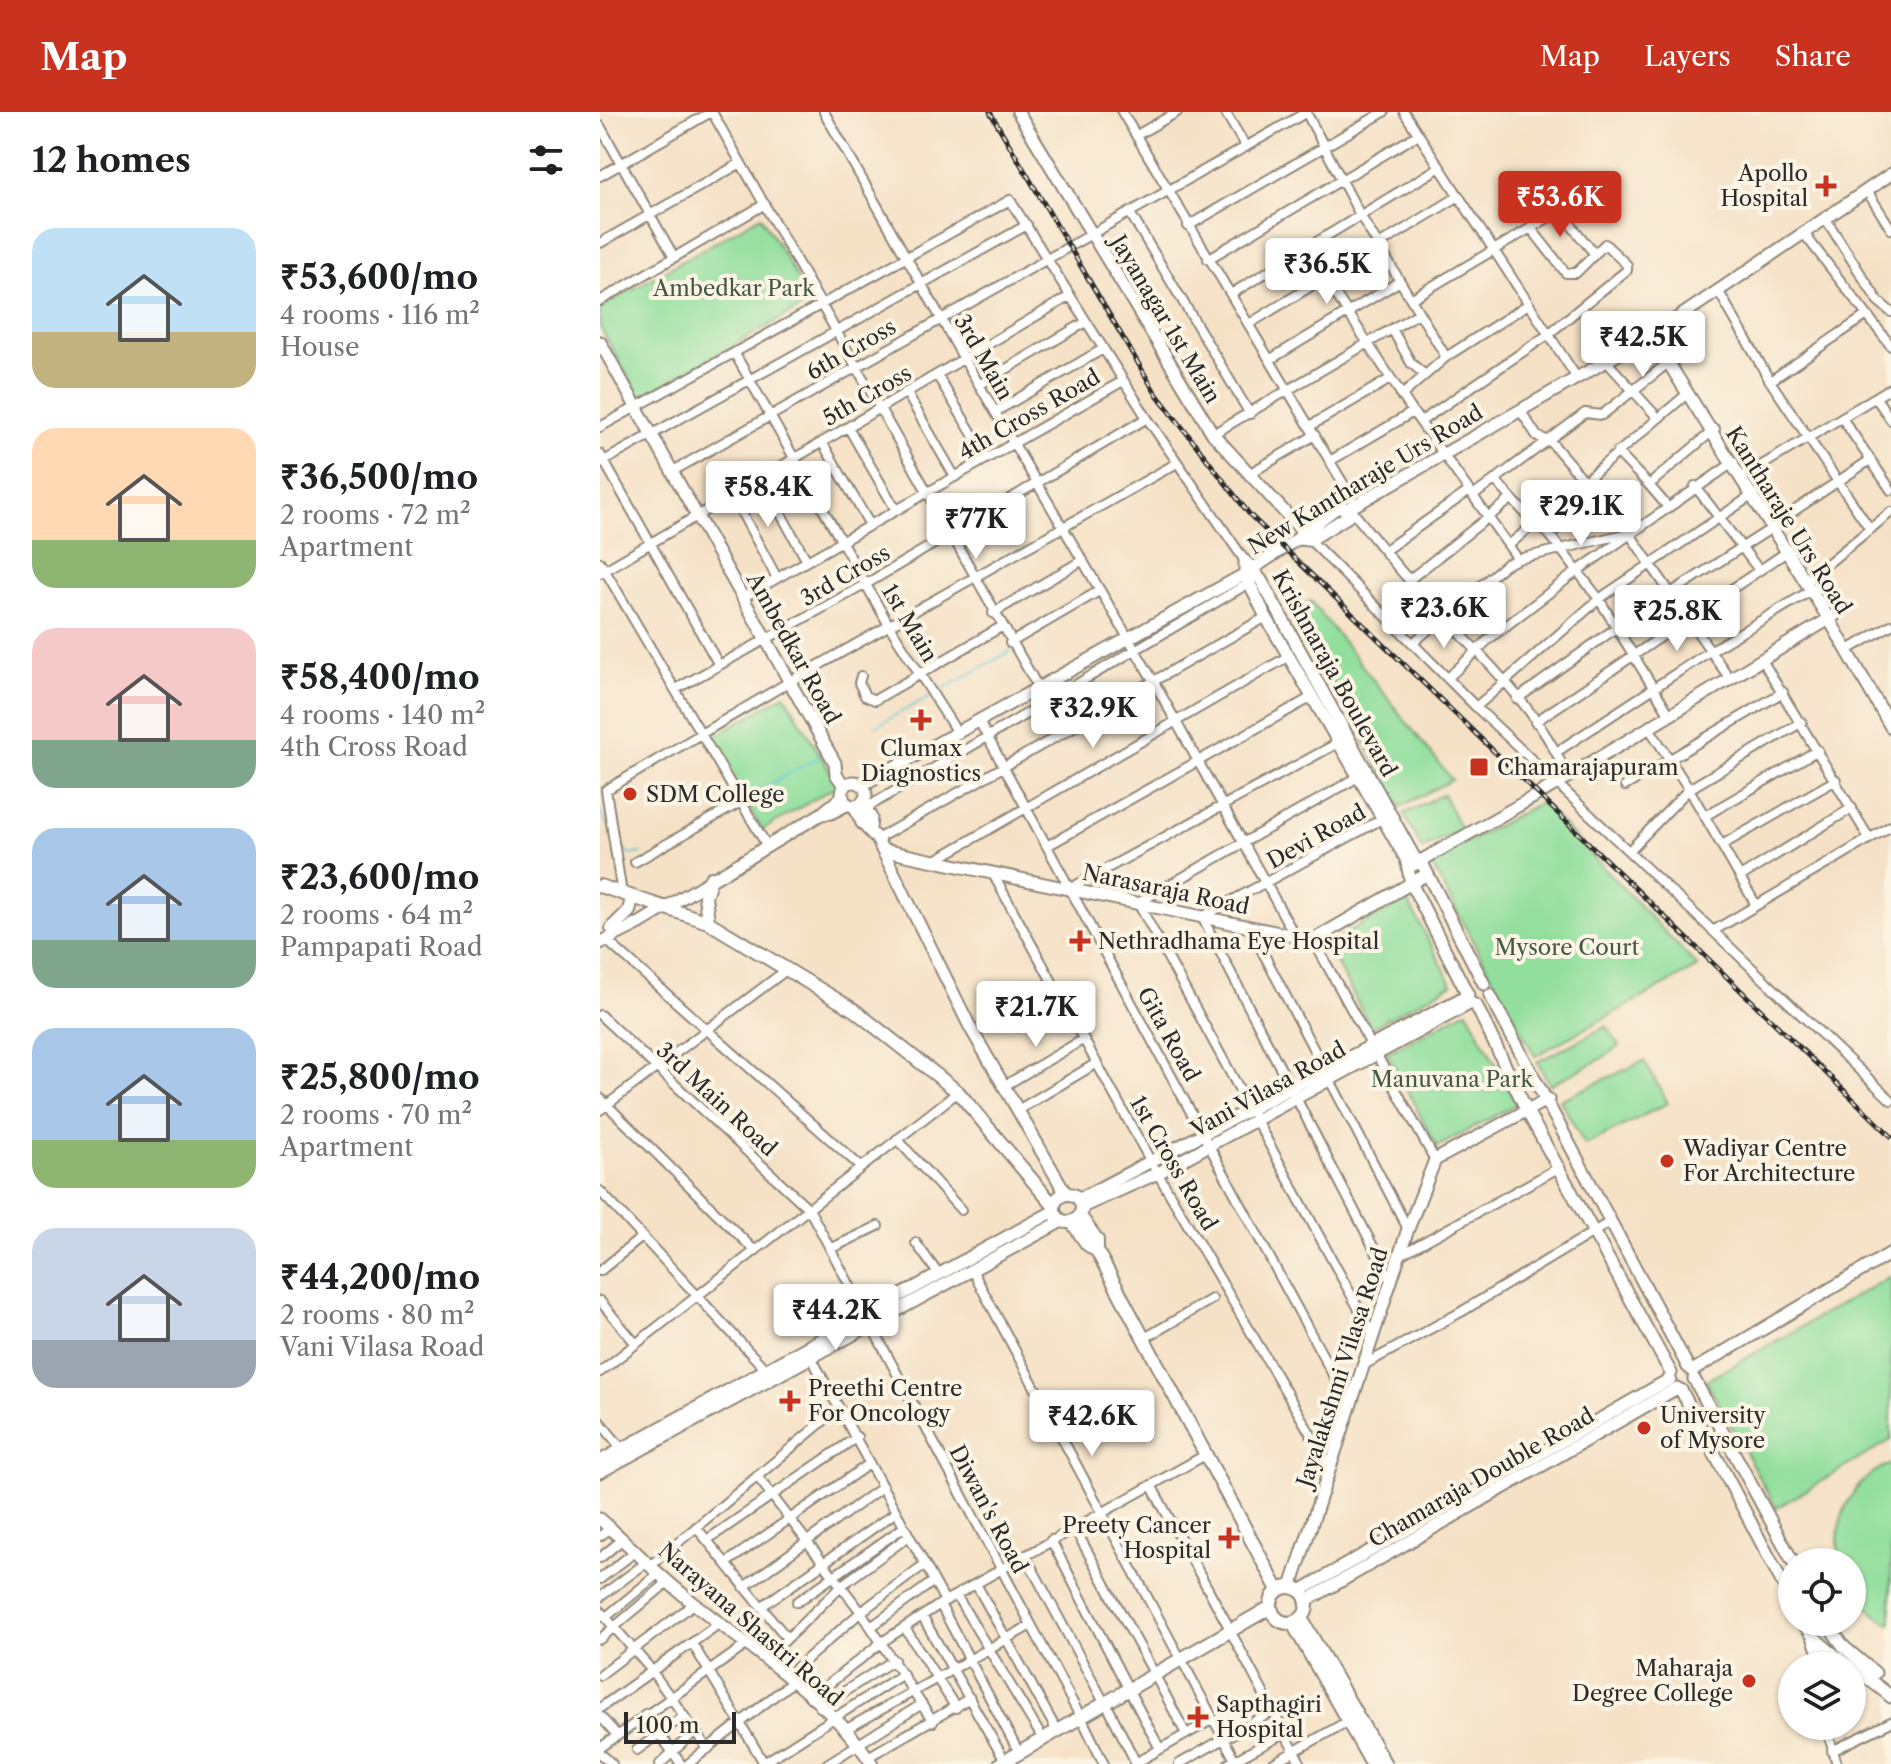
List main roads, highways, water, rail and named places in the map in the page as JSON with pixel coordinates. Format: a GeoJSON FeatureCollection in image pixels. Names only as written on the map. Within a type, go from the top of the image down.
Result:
{"type":"FeatureCollection","features":[{"type":"Feature","properties":{"kind":"main road","name":"Jayanagar 1st Main"},"geometry":{"type":"LineString","coordinates":[[1018,112],[1213,434],[1303,536]]}},
{"type":"Feature","properties":{"kind":"main road","name":"New Kantharaje Urs Road"},"geometry":{"type":"LineString","coordinates":[[604,936],[636,916],[648,915],[664,906],[1126,637],[1248,572],[1303,536],[1336,508],[1353,507],[1654,334],[1827,221],[1891,174]]}},
{"type":"Feature","properties":{"kind":"main road","name":"Kantharaje Urs Road"},"geometry":{"type":"LineString","coordinates":[[1654,334],[1687,394],[1713,430]]}},
{"type":"Feature","properties":{"kind":"main road","name":"Kantharaje Urs Road"},"geometry":{"type":"LineString","coordinates":[[1654,334],[1832,618],[1891,727]]}},
{"type":"Feature","properties":{"kind":"main road","name":"Ambedkar Road"},"geometry":{"type":"LineString","coordinates":[[600,342],[835,763],[836,774],[871,818],[870,828],[970,1027],[1018,1110],[1069,1210]]}},
{"type":"Feature","properties":{"kind":"main road","name":"Kantharaje Urs Road"},"geometry":{"type":"LineString","coordinates":[[1732,462],[1754,494]]}},
{"type":"Feature","properties":{"kind":"main road","name":"Krishnaraja Boulevard"},"geometry":{"type":"LineString","coordinates":[[1248,572],[1266,617],[1382,819],[1413,864],[1427,874],[1785,1548]]}},
{"type":"Feature","properties":{"kind":"main road","name":"Krishnaraja Boulevard"},"geometry":{"type":"LineString","coordinates":[[1248,572],[1413,864],[1411,883],[1527,1111],[1778,1575]]}},
{"type":"Feature","properties":{"kind":"main road","name":"Kantharaje Urs Road"},"geometry":{"type":"LineString","coordinates":[[1832,618],[1853,647],[1891,714]]}},
{"type":"Feature","properties":{"kind":"main road"},"geometry":{"type":"LineString","coordinates":[[1413,864],[1567,777],[1832,618]]}},
{"type":"Feature","properties":{"kind":"main road","name":"Narasaraja Road"},"geometry":{"type":"LineString","coordinates":[[880,845],[993,874],[1313,940],[1411,883]]}},
{"type":"Feature","properties":{"kind":"main road"},"geometry":{"type":"LineString","coordinates":[[1411,883],[1427,874]]}},
{"type":"Feature","properties":{"kind":"main road"},"geometry":{"type":"LineString","coordinates":[[708,922],[705,896],[711,878]]}},
{"type":"Feature","properties":{"kind":"main road"},"geometry":{"type":"LineString","coordinates":[[600,886],[708,922],[854,1010],[958,1092],[1097,1240],[1097,1251],[1207,1454],[1294,1592],[1297,1620],[1372,1764]]}},
{"type":"Feature","properties":{"kind":"main road"},"geometry":{"type":"LineString","coordinates":[[604,936],[629,911],[627,896]]}},
{"type":"Feature","properties":{"kind":"main road"},"geometry":{"type":"LineString","coordinates":[[1473,985],[1487,990],[1485,1004],[1472,1001],[1473,985]]}},
{"type":"Feature","properties":{"kind":"main road","name":"Vani Vilasa Road"},"geometry":{"type":"LineString","coordinates":[[600,1472],[811,1357],[939,1275],[1154,1168],[1373,1048],[1472,1001]]}},
{"type":"Feature","properties":{"kind":"main road"},"geometry":{"type":"LineString","coordinates":[[1527,1111],[1548,1099]]}},
{"type":"Feature","properties":{"kind":"main road","name":"Jayalakshmi Vilasa Road"},"geometry":{"type":"LineString","coordinates":[[1294,1592],[1373,1335],[1408,1229],[1435,1160],[1527,1111]]}},
{"type":"Feature","properties":{"kind":"main road","name":"Vani Vilasa Road"},"geometry":{"type":"LineString","coordinates":[[600,1461],[766,1370],[973,1272],[1069,1210]]}},
{"type":"Feature","properties":{"kind":"main road"},"geometry":{"type":"LineString","coordinates":[[1691,1372],[1691,1386],[1675,1382],[1676,1367],[1691,1372],[1891,1253]]}},
{"type":"Feature","properties":{"kind":"main road","name":"Chamaraja Double Road"},"geometry":{"type":"LineString","coordinates":[[1294,1592],[1675,1382]]}},
{"type":"Feature","properties":{"kind":"main road","name":"Narayana Shastri Road"},"geometry":{"type":"LineString","coordinates":[[600,1519],[668,1582],[811,1698],[859,1743],[870,1761]]}},
{"type":"Feature","properties":{"kind":"main road"},"geometry":{"type":"LineString","coordinates":[[1009,1760],[1272,1611],[1294,1592]]}},
{"type":"Feature","properties":{"kind":"main road"},"geometry":{"type":"LineString","coordinates":[[1272,1611],[1282,1622],[1297,1620]]}},
{"type":"Feature","properties":{"kind":"main road"},"geometry":{"type":"LineString","coordinates":[[1297,1620],[1385,1764]]}},
{"type":"Feature","properties":{"kind":"main road"},"geometry":{"type":"LineString","coordinates":[[1811,1636],[1891,1697]]}},
{"type":"Feature","properties":{"kind":"main road"},"geometry":{"type":"LineString","coordinates":[[1836,1636],[1844,1647],[1891,1687]]}},
{"type":"Feature","properties":{"kind":"main road"},"geometry":{"type":"LineString","coordinates":[[1009,1760],[1082,1720]]}},
{"type":"Feature","properties":{"kind":"waterway"},"geometry":{"type":"LineString","coordinates":[[936,693],[1011,651]]}},
{"type":"Feature","properties":{"kind":"waterway"},"geometry":{"type":"LineString","coordinates":[[876,726],[930,696]]}},
{"type":"Feature","properties":{"kind":"waterway"},"geometry":{"type":"LineString","coordinates":[[743,799],[819,757]]}},
{"type":"Feature","properties":{"kind":"waterway"},"geometry":{"type":"LineString","coordinates":[[600,813],[607,824]]}},
{"type":"Feature","properties":{"kind":"waterway"},"geometry":{"type":"LineString","coordinates":[[617,839],[629,855],[642,853]]}},
{"type":"Feature","properties":{"kind":"railway"},"geometry":{"type":"LineString","coordinates":[[990,112],[1155,392],[1250,515],[1891,1136]]}},
{"type":"Feature","properties":{"kind":"place","name":"Apollo Hospital"},"geometry":{"type":"Point","coordinates":[1826,186]}},
{"type":"Feature","properties":{"kind":"place","name":"Clumax Diagnostics"},"geometry":{"type":"Point","coordinates":[921,720]}},
{"type":"Feature","properties":{"kind":"place","name":"Chamarajapuram"},"geometry":{"type":"Point","coordinates":[1479,767]}},
{"type":"Feature","properties":{"kind":"place","name":"SDM College"},"geometry":{"type":"Point","coordinates":[630,794]}},
{"type":"Feature","properties":{"kind":"place","name":"Nethradhama Eye Hospital"},"geometry":{"type":"Point","coordinates":[1080,941]}},
{"type":"Feature","properties":{"kind":"place","name":"Wadiyar Centre For Architecture"},"geometry":{"type":"Point","coordinates":[1667,1161]}},
{"type":"Feature","properties":{"kind":"place","name":"Preethi Centre For Oncology"},"geometry":{"type":"Point","coordinates":[790,1401]}},
{"type":"Feature","properties":{"kind":"place","name":"University of Mysore"},"geometry":{"type":"Point","coordinates":[1644,1428]}},
{"type":"Feature","properties":{"kind":"place","name":"Preety Cancer Hospital"},"geometry":{"type":"Point","coordinates":[1229,1538]}},
{"type":"Feature","properties":{"kind":"place","name":"Maharaja Degree College"},"geometry":{"type":"Point","coordinates":[1749,1681]}},
{"type":"Feature","properties":{"kind":"place","name":"Sapthagiri Hospital"},"geometry":{"type":"Point","coordinates":[1198,1717]}},
{"type":"Feature","properties":{"kind":"park label","name":"Ambedkar Park"},"geometry":{"type":"Point","coordinates":[734,288]}},
{"type":"Feature","properties":{"kind":"park label","name":"Mysore Court"},"geometry":{"type":"Point","coordinates":[1567,947]}},
{"type":"Feature","properties":{"kind":"park label","name":"Manuvana Park"},"geometry":{"type":"Point","coordinates":[1452,1079]}}]}
